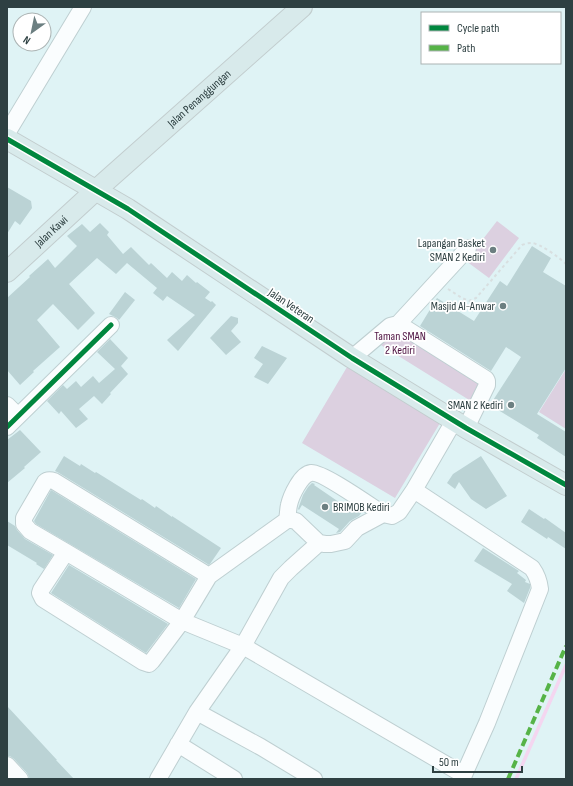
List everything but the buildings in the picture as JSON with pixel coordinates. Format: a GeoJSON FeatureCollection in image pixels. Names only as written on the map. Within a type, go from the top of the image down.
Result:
{"type":"FeatureCollection","features":[{"type":"Feature","properties":{"kind":"main road","name":"Jalan Penanggungan"},"geometry":{"type":"LineString","coordinates":[[96,190],[302,7]]}},
{"type":"Feature","properties":{"kind":"main road","name":"Jalan Veteran"},"geometry":{"type":"LineString","coordinates":[[7,139],[128,209],[352,358],[460,425],[566,485]]}},
{"type":"Feature","properties":{"kind":"main road","name":"Jalan Kawi"},"geometry":{"type":"LineString","coordinates":[[7,272],[96,190]]}},
{"type":"Feature","properties":{"kind":"street"},"geometry":{"type":"LineString","coordinates":[[7,133],[84,7]]}},
{"type":"Feature","properties":{"kind":"street"},"geometry":{"type":"LineString","coordinates":[[352,358],[363,347],[390,326],[398,324],[468,248]]}},
{"type":"Feature","properties":{"kind":"street"},"geometry":{"type":"LineString","coordinates":[[287,520],[289,504],[295,489],[303,478],[309,473],[315,473],[330,481],[383,514],[392,516],[399,512],[487,385],[486,378],[398,324]]}},
{"type":"Feature","properties":{"kind":"street"},"geometry":{"type":"LineString","coordinates":[[7,404],[13,422],[111,325]]}},
{"type":"Feature","properties":{"kind":"street"},"geometry":{"type":"LineString","coordinates":[[209,576],[54,481],[48,480],[46,482],[24,518],[24,524],[30,531],[182,621],[243,646],[463,777],[487,722],[540,589],[539,580],[537,574],[532,568],[414,490]]}},
{"type":"Feature","properties":{"kind":"street"},"geometry":{"type":"LineString","coordinates":[[66,552],[41,590],[40,593],[43,599],[146,664],[149,664],[182,621],[209,576],[287,520],[296,521],[320,543],[331,544],[345,541],[357,528],[383,514]]}},
{"type":"Feature","properties":{"kind":"street"},"geometry":{"type":"LineString","coordinates":[[158,779],[197,712],[243,646],[281,578],[320,543]]}},
{"type":"Feature","properties":{"kind":"street"},"geometry":{"type":"LineString","coordinates":[[197,712],[261,747],[314,779]]}},
{"type":"Feature","properties":{"kind":"street"},"geometry":{"type":"LineString","coordinates":[[178,744],[234,779]]}},
{"type":"Feature","properties":{"kind":"street"},"geometry":{"type":"LineString","coordinates":[[7,765],[20,779]]}},
{"type":"Feature","properties":{"kind":"path"},"geometry":{"type":"LineString","coordinates":[[436,282],[469,301],[476,298],[522,245],[532,243],[549,250],[566,264]]}},
{"type":"Feature","properties":{"kind":"green space","name":"Lapangan Basket SMAN 2 Kediri"},"geometry":{"type":"Polygon","coordinates":[[[497,221],[519,238],[489,278],[466,261],[497,221]]]}},
{"type":"Feature","properties":{"kind":"green space","name":"Taman SMAN 2 Kediri"},"geometry":{"type":"Polygon","coordinates":[[[400,327],[484,380],[474,403],[376,342],[400,327]]]}},
{"type":"Feature","properties":{"kind":"green space"},"geometry":{"type":"Polygon","coordinates":[[[347,367],[440,423],[395,498],[302,443],[347,367]]]}},
{"type":"Feature","properties":{"kind":"green space"},"geometry":{"type":"Polygon","coordinates":[[[566,369],[566,429],[539,412],[566,369]]]}},
{"type":"Feature","properties":{"kind":"waterway"},"geometry":{"type":"LineString","coordinates":[[516,779],[566,665]]}},
{"type":"Feature","properties":{"kind":"marked path"},"geometry":{"type":"LineString","coordinates":[[508,779],[566,646]]}},
{"type":"Feature","properties":{"kind":"cycle path"},"geometry":{"type":"LineString","coordinates":[[7,139],[128,209],[352,358],[466,428],[566,485]]}},
{"type":"Feature","properties":{"kind":"cycle path"},"geometry":{"type":"LineString","coordinates":[[7,427],[111,325]]}},
{"type":"Feature","properties":{"kind":"place","name":"Lapangan Basket SMAN 2 Kediri"},"geometry":{"type":"Point","coordinates":[493,250]}},
{"type":"Feature","properties":{"kind":"place","name":"Masjid Al-Anwar"},"geometry":{"type":"Point","coordinates":[503,306]}},
{"type":"Feature","properties":{"kind":"place","name":"SMAN 2 Kediri"},"geometry":{"type":"Point","coordinates":[511,405]}},
{"type":"Feature","properties":{"kind":"place","name":"BRIMOB Kediri"},"geometry":{"type":"Point","coordinates":[325,507]}}]}
